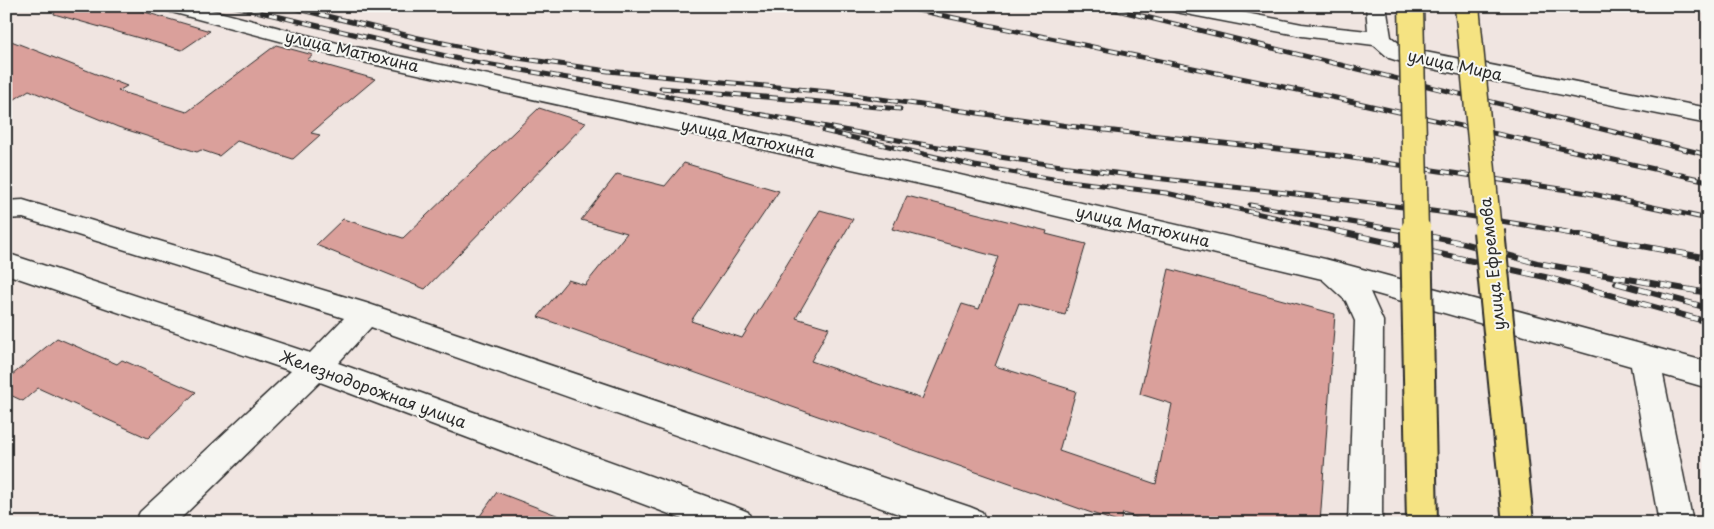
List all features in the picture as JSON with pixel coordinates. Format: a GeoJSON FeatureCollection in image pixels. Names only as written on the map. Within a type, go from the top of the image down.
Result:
{"type":"FeatureCollection","features":[{"type":"Feature","properties":{"kind":"main road"},"geometry":{"type":"LineString","coordinates":[[1411,6],[1422,523]]}},
{"type":"Feature","properties":{"kind":"main road","name":"улица Ефремова"},"geometry":{"type":"LineString","coordinates":[[1467,6],[1518,523]]}},
{"type":"Feature","properties":{"kind":"street","name":"улица Матюхина"},"geometry":{"type":"LineString","coordinates":[[171,6],[336,49],[934,178],[1325,269],[1645,358]]}},
{"type":"Feature","properties":{"kind":"street","name":"улица Мира"},"geometry":{"type":"LineString","coordinates":[[1176,6],[1302,30],[1380,39],[1392,50],[1408,57],[1708,116]]}},
{"type":"Feature","properties":{"kind":"street"},"geometry":{"type":"LineString","coordinates":[[1376,6],[1380,39]]}},
{"type":"Feature","properties":{"kind":"street"},"geometry":{"type":"LineString","coordinates":[[6,210],[22,209],[366,314],[970,523]]}},
{"type":"Feature","properties":{"kind":"street","name":"Железнодорожная улица"},"geometry":{"type":"LineString","coordinates":[[6,263],[315,367],[736,523]]}},
{"type":"Feature","properties":{"kind":"street"},"geometry":{"type":"LineString","coordinates":[[1325,269],[1352,286],[1364,306],[1369,321],[1365,523]]}},
{"type":"Feature","properties":{"kind":"street"},"geometry":{"type":"LineString","coordinates":[[152,523],[315,367],[366,314]]}},
{"type":"Feature","properties":{"kind":"street"},"geometry":{"type":"LineString","coordinates":[[1676,523],[1645,358],[1708,375]]}},
{"type":"Feature","properties":{"kind":"building"},"geometry":{"type":"Polygon","coordinates":[[[55,6],[124,6],[210,31],[182,50],[54,14],[55,6]]]}},
{"type":"Feature","properties":{"kind":"building"},"geometry":{"type":"Polygon","coordinates":[[[6,39],[127,86],[118,91],[187,112],[276,45],[313,55],[307,60],[375,79],[311,133],[320,135],[293,159],[237,141],[219,156],[201,150],[197,152],[118,127],[29,90],[6,105],[6,39]]]}},
{"type":"Feature","properties":{"kind":"building"},"geometry":{"type":"Polygon","coordinates":[[[539,108],[586,123],[425,289],[316,245],[343,219],[403,238],[539,108]]]}},
{"type":"Feature","properties":{"kind":"building"},"geometry":{"type":"Polygon","coordinates":[[[684,163],[779,191],[691,321],[742,338],[820,210],[853,219],[796,318],[829,328],[811,361],[922,399],[962,304],[979,309],[998,257],[892,229],[907,196],[1047,231],[1046,234],[1086,244],[1065,315],[1019,303],[995,366],[1076,391],[1059,451],[1156,484],[1172,404],[1140,394],[1169,269],[1335,314],[1320,523],[1151,523],[1123,513],[1120,523],[538,317],[568,280],[585,285],[627,233],[581,220],[617,174],[665,186],[684,163]]]}},
{"type":"Feature","properties":{"kind":"building"},"geometry":{"type":"Polygon","coordinates":[[[57,338],[117,364],[122,360],[196,392],[148,438],[38,388],[23,401],[6,393],[6,380],[57,338]]]}},
{"type":"Feature","properties":{"kind":"building"},"geometry":{"type":"Polygon","coordinates":[[[497,492],[572,521],[572,523],[475,523],[497,492]]]}},
{"type":"Feature","properties":{"kind":"railway"},"geometry":{"type":"LineString","coordinates":[[234,6],[463,60],[591,82]]}},
{"type":"Feature","properties":{"kind":"railway"},"geometry":{"type":"LineString","coordinates":[[285,6],[414,37],[511,57],[608,71],[839,93],[1068,126],[1332,155],[1588,193],[1708,219]]}},
{"type":"Feature","properties":{"kind":"railway"},"geometry":{"type":"LineString","coordinates":[[898,6],[1336,98],[1708,181]]}},
{"type":"Feature","properties":{"kind":"railway"},"geometry":{"type":"LineString","coordinates":[[1101,6],[1708,155]]}},
{"type":"Feature","properties":{"kind":"railway"},"geometry":{"type":"LineString","coordinates":[[585,81],[891,139],[1014,159],[1137,176],[1443,212],[1565,232]]}},
{"type":"Feature","properties":{"kind":"railway"},"geometry":{"type":"LineString","coordinates":[[661,88],[900,109]]}},
{"type":"Feature","properties":{"kind":"railway"},"geometry":{"type":"LineString","coordinates":[[824,131],[975,166],[1053,179],[1166,193],[1341,232]]}},
{"type":"Feature","properties":{"kind":"railway"},"geometry":{"type":"LineString","coordinates":[[1250,205],[1409,232]]}},
{"type":"Feature","properties":{"kind":"railway"},"geometry":{"type":"LineString","coordinates":[[1336,231],[1545,277],[1708,322]]}},
{"type":"Feature","properties":{"kind":"railway"},"geometry":{"type":"LineString","coordinates":[[1403,231],[1462,243],[1537,263],[1708,293]]}},
{"type":"Feature","properties":{"kind":"railway"},"geometry":{"type":"LineString","coordinates":[[1558,231],[1708,258]]}},
{"type":"Feature","properties":{"kind":"railway"},"geometry":{"type":"LineString","coordinates":[[1616,283],[1708,308]]}}]}
